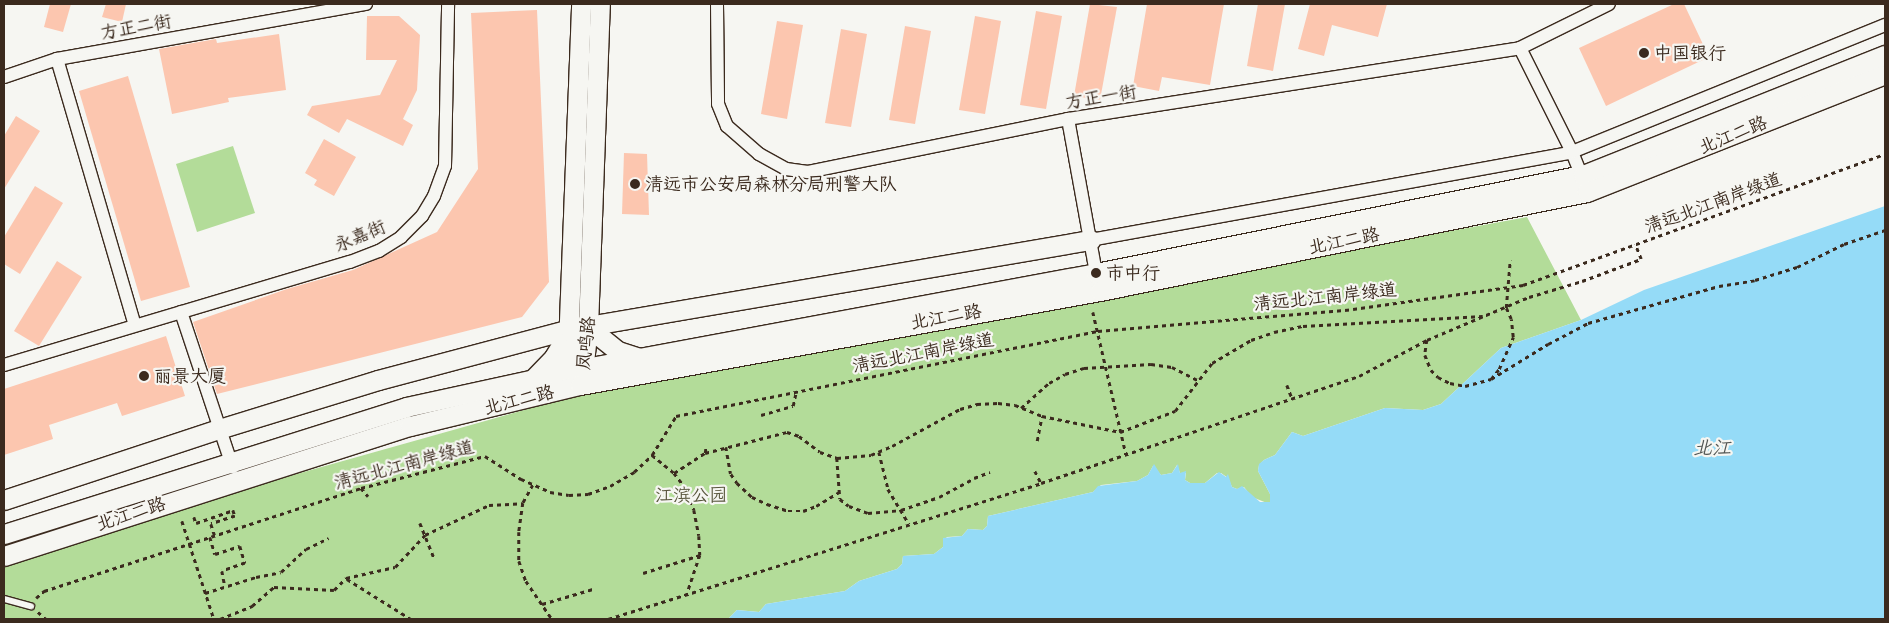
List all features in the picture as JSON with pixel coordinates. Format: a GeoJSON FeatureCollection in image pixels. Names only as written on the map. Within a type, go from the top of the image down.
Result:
{"type":"FeatureCollection","features":[{"type":"Feature","properties":{"kind":"main road","name":"凤鸣路"},"geometry":{"type":"LineString","coordinates":[[579,328],[581,4]]}},
{"type":"Feature","properties":{"kind":"main road","name":"凤鸣路"},"geometry":{"type":"LineString","coordinates":[[577,375],[600,4]]}},
{"type":"Feature","properties":{"kind":"main road","name":"北江二路"},"geometry":{"type":"LineString","coordinates":[[1585,184],[1885,55]]}},
{"type":"Feature","properties":{"kind":"main road","name":"北江二路"},"geometry":{"type":"LineString","coordinates":[[4,534],[406,407],[532,380],[577,375],[1098,282],[1585,184],[1885,74]]}},
{"type":"Feature","properties":{"kind":"main road"},"geometry":{"type":"LineString","coordinates":[[4,500],[219,429],[378,380],[579,328],[1090,240]]}},
{"type":"Feature","properties":{"kind":"main road","name":"北江二路"},"geometry":{"type":"LineString","coordinates":[[4,556],[410,426],[577,375],[640,358],[1098,282]]}},
{"type":"Feature","properties":{"kind":"main road"},"geometry":{"type":"LineString","coordinates":[[579,328],[618,351],[640,358]]}},
{"type":"Feature","properties":{"kind":"main road"},"geometry":{"type":"LineString","coordinates":[[532,380],[579,328]]}},
{"type":"Feature","properties":{"kind":"street","name":"方正二街"},"geometry":{"type":"LineString","coordinates":[[4,77],[57,59],[366,4]]}},
{"type":"Feature","properties":{"kind":"street","name":"永嘉街"},"geometry":{"type":"LineString","coordinates":[[4,365],[379,251],[401,238],[422,216],[434,196],[445,166],[448,4]]}},
{"type":"Feature","properties":{"kind":"street","name":"方正一街"},"geometry":{"type":"LineString","coordinates":[[717,4],[718,104],[727,126],[751,148],[786,169],[808,172],[1068,119],[1520,48],[1609,4]]}},
{"type":"Feature","properties":{"kind":"street"},"geometry":{"type":"LineString","coordinates":[[1090,240],[1572,152],[1885,25]]}},
{"type":"Feature","properties":{"kind":"street"},"geometry":{"type":"LineString","coordinates":[[1520,48],[1572,152],[1585,184]]}},
{"type":"Feature","properties":{"kind":"street"},"geometry":{"type":"LineString","coordinates":[[57,59],[135,326]]}},
{"type":"Feature","properties":{"kind":"street"},"geometry":{"type":"LineString","coordinates":[[1068,119],[1098,282]]}},
{"type":"Feature","properties":{"kind":"street"},"geometry":{"type":"LineString","coordinates":[[180,312],[237,480]]}},
{"type":"Feature","properties":{"kind":"lane"},"geometry":{"type":"LineString","coordinates":[[4,598],[31,606]]}},
{"type":"Feature","properties":{"kind":"path","name":"清远北江南岸绿道"},"geometry":{"type":"LineString","coordinates":[[31,606],[44,591],[360,488],[485,456],[503,469],[550,492],[569,496],[588,494],[610,486],[634,472],[652,455],[676,416],[1098,331],[1354,309],[1523,285],[1885,154]]}},
{"type":"Feature","properties":{"kind":"path"},"geometry":{"type":"LineString","coordinates":[[1427,340],[1425,355],[1431,370],[1438,377],[1450,383],[1465,386],[1491,379],[1548,344],[1588,323],[1719,286],[1755,280],[1797,266],[1844,244],[1885,230]]}},
{"type":"Feature","properties":{"kind":"path"},"geometry":{"type":"LineString","coordinates":[[608,619],[1041,483],[1359,376],[1427,340],[1529,297],[1582,281],[1641,259],[1636,244]]}},
{"type":"Feature","properties":{"kind":"path"},"geometry":{"type":"LineString","coordinates":[[1491,379],[1499,369],[1513,337],[1511,319],[1506,308],[1510,260]]}},
{"type":"Feature","properties":{"kind":"path"},"geometry":{"type":"LineString","coordinates":[[1093,312],[1126,454]]}},
{"type":"Feature","properties":{"kind":"path"},"geometry":{"type":"LineString","coordinates":[[674,473],[705,452],[787,432],[799,436],[820,452],[836,458],[853,458],[879,452],[960,409],[977,404],[998,402],[1022,408],[1042,416],[1120,432],[1176,411],[1212,363],[1251,340],[1274,332],[1312,326],[1485,316]]}},
{"type":"Feature","properties":{"kind":"path"},"geometry":{"type":"LineString","coordinates":[[1022,408],[1035,394],[1065,374],[1084,368],[1151,364],[1172,367],[1199,381]]}},
{"type":"Feature","properties":{"kind":"path"},"geometry":{"type":"LineString","coordinates":[[1287,385],[1292,398]]}},
{"type":"Feature","properties":{"kind":"path"},"geometry":{"type":"LineString","coordinates":[[761,415],[793,406],[796,392]]}},
{"type":"Feature","properties":{"kind":"path"},"geometry":{"type":"LineString","coordinates":[[1037,441],[1042,416]]}},
{"type":"Feature","properties":{"kind":"path"},"geometry":{"type":"LineString","coordinates":[[705,452],[706,446]]}},
{"type":"Feature","properties":{"kind":"path"},"geometry":{"type":"LineString","coordinates":[[726,447],[731,474],[734,479],[752,497],[767,504],[788,511],[803,511],[816,506],[839,492]]}},
{"type":"Feature","properties":{"kind":"path"},"geometry":{"type":"LineString","coordinates":[[879,452],[888,489],[909,524]]}},
{"type":"Feature","properties":{"kind":"path"},"geometry":{"type":"LineString","coordinates":[[652,455],[674,473],[684,486],[694,510],[699,536],[700,555],[688,594]]}},
{"type":"Feature","properties":{"kind":"path"},"geometry":{"type":"LineString","coordinates":[[836,458],[840,499],[859,511],[883,513],[901,510],[939,497],[974,478],[990,472]]}},
{"type":"Feature","properties":{"kind":"path"},"geometry":{"type":"LineString","coordinates":[[1036,471],[1041,483]]}},
{"type":"Feature","properties":{"kind":"path"},"geometry":{"type":"LineString","coordinates":[[533,484],[524,503],[519,532],[519,561],[526,581],[552,619]]}},
{"type":"Feature","properties":{"kind":"path"},"geometry":{"type":"LineString","coordinates":[[360,488],[368,496]]}},
{"type":"Feature","properties":{"kind":"path"},"geometry":{"type":"LineString","coordinates":[[220,619],[252,606],[274,587],[334,590],[346,578],[395,567],[425,535],[489,505],[524,503]]}},
{"type":"Feature","properties":{"kind":"path"},"geometry":{"type":"LineString","coordinates":[[194,517],[196,523],[233,510],[234,516],[211,524],[215,536]]}},
{"type":"Feature","properties":{"kind":"path"},"geometry":{"type":"LineString","coordinates":[[182,521],[214,619]]}},
{"type":"Feature","properties":{"kind":"path"},"geometry":{"type":"LineString","coordinates":[[420,523],[434,557]]}},
{"type":"Feature","properties":{"kind":"path"},"geometry":{"type":"LineString","coordinates":[[210,537],[215,554],[240,546],[246,563],[222,571],[225,586]]}},
{"type":"Feature","properties":{"kind":"path"},"geometry":{"type":"LineString","coordinates":[[206,592],[256,577],[281,572],[306,549],[329,538]]}},
{"type":"Feature","properties":{"kind":"path"},"geometry":{"type":"LineString","coordinates":[[643,573],[700,555]]}},
{"type":"Feature","properties":{"kind":"path"},"geometry":{"type":"LineString","coordinates":[[346,578],[411,619]]}},
{"type":"Feature","properties":{"kind":"path"},"geometry":{"type":"LineString","coordinates":[[542,604],[593,588]]}},
{"type":"Feature","properties":{"kind":"green space"},"geometry":{"type":"Polygon","coordinates":[[[233,146],[255,213],[197,232],[176,164],[233,146]]]}},
{"type":"Feature","properties":{"kind":"green space","name":"江滨公园"},"geometry":{"type":"Polygon","coordinates":[[[1527,217],[1581,320],[1501,348],[1441,404],[1423,410],[1385,408],[1303,436],[1292,432],[1275,455],[1264,460],[1259,465],[1258,471],[1270,494],[1270,502],[1267,503],[1252,497],[1244,487],[1237,489],[1232,487],[1228,478],[1221,473],[1217,473],[1205,483],[1190,483],[1185,480],[1186,473],[1180,473],[1177,465],[1172,473],[1161,475],[1153,466],[1148,475],[1137,481],[1101,485],[1093,492],[988,516],[987,526],[983,530],[968,529],[962,536],[947,537],[943,541],[943,547],[934,554],[903,556],[902,564],[897,569],[859,581],[845,591],[766,604],[759,612],[737,610],[728,619],[4,619],[4,567],[243,489],[620,383],[1527,217]]]}},
{"type":"Feature","properties":{"kind":"water","name":"北江"},"geometry":{"type":"Polygon","coordinates":[[[1885,206],[1885,619],[728,619],[737,610],[759,612],[766,604],[845,591],[859,581],[897,569],[902,564],[903,556],[934,554],[943,547],[943,538],[962,536],[968,529],[983,530],[987,526],[988,516],[1093,492],[1098,486],[1137,481],[1148,475],[1154,464],[1161,475],[1172,473],[1178,464],[1180,473],[1186,471],[1185,480],[1190,483],[1205,483],[1219,472],[1226,477],[1228,474],[1232,487],[1237,489],[1242,486],[1260,502],[1270,502],[1270,494],[1258,471],[1259,464],[1275,455],[1292,432],[1303,436],[1385,408],[1423,410],[1441,404],[1501,348],[1581,320],[1644,290],[1885,206]]]}},
{"type":"Feature","properties":{"kind":"building"},"geometry":{"type":"Polygon","coordinates":[[[50,4],[71,4],[63,32],[44,27],[50,4]]]}},
{"type":"Feature","properties":{"kind":"building"},"geometry":{"type":"Polygon","coordinates":[[[106,4],[126,4],[122,22],[102,17],[106,4]]]}},
{"type":"Feature","properties":{"kind":"building"},"geometry":{"type":"Polygon","coordinates":[[[1090,4],[1117,7],[1100,100],[1074,96],[1090,4]]]}},
{"type":"Feature","properties":{"kind":"building"},"geometry":{"type":"Polygon","coordinates":[[[1147,4],[1224,4],[1210,85],[1162,77],[1159,91],[1133,86],[1147,4]]]}},
{"type":"Feature","properties":{"kind":"building"},"geometry":{"type":"Polygon","coordinates":[[[1258,4],[1285,4],[1273,71],[1247,66],[1258,4]]]}},
{"type":"Feature","properties":{"kind":"building"},"geometry":{"type":"Polygon","coordinates":[[[1310,4],[1387,4],[1378,37],[1332,25],[1324,56],[1298,49],[1310,4]]]}},
{"type":"Feature","properties":{"kind":"building","name":"中国银行"},"geometry":{"type":"Polygon","coordinates":[[[1674,4],[1684,4],[1709,57],[1606,106],[1579,48],[1674,4]]]}},
{"type":"Feature","properties":{"kind":"building"},"geometry":{"type":"Polygon","coordinates":[[[537,10],[549,282],[522,317],[217,394],[193,322],[287,289],[353,270],[437,232],[478,169],[471,13],[537,10]]]}},
{"type":"Feature","properties":{"kind":"building"},"geometry":{"type":"Polygon","coordinates":[[[1036,11],[1062,16],[1046,109],[1020,105],[1036,11]]]}},
{"type":"Feature","properties":{"kind":"building"},"geometry":{"type":"Polygon","coordinates":[[[367,16],[399,16],[420,35],[417,90],[403,119],[413,125],[403,146],[347,119],[339,133],[307,115],[312,106],[380,95],[397,60],[366,60],[367,16]]]}},
{"type":"Feature","properties":{"kind":"building"},"geometry":{"type":"Polygon","coordinates":[[[975,16],[1001,21],[985,114],[959,110],[975,16]]]}},
{"type":"Feature","properties":{"kind":"building"},"geometry":{"type":"Polygon","coordinates":[[[777,21],[803,25],[787,119],[761,114],[777,21]]]}},
{"type":"Feature","properties":{"kind":"building"},"geometry":{"type":"Polygon","coordinates":[[[905,26],[931,31],[915,124],[889,120],[905,26]]]}},
{"type":"Feature","properties":{"kind":"building"},"geometry":{"type":"Polygon","coordinates":[[[841,29],[867,34],[851,127],[825,123],[841,29]]]}},
{"type":"Feature","properties":{"kind":"building"},"geometry":{"type":"Polygon","coordinates":[[[279,34],[286,90],[228,98],[229,102],[172,114],[159,49],[216,39],[217,43],[279,34]]]}},
{"type":"Feature","properties":{"kind":"building"},"geometry":{"type":"Polygon","coordinates":[[[128,76],[190,287],[141,301],[79,91],[128,76]]]}},
{"type":"Feature","properties":{"kind":"building"},"geometry":{"type":"Polygon","coordinates":[[[16,116],[40,131],[4,189],[4,136],[16,116]]]}},
{"type":"Feature","properties":{"kind":"building"},"geometry":{"type":"Polygon","coordinates":[[[324,139],[356,157],[334,196],[314,185],[317,180],[305,173],[324,139]]]}},
{"type":"Feature","properties":{"kind":"building","name":"清远市公安局森林分局刑警大队"},"geometry":{"type":"Polygon","coordinates":[[[624,153],[647,154],[649,215],[622,214],[624,153]]]}},
{"type":"Feature","properties":{"kind":"building"},"geometry":{"type":"Polygon","coordinates":[[[35,186],[63,203],[20,274],[4,264],[4,237],[35,186]]]}},
{"type":"Feature","properties":{"kind":"building"},"geometry":{"type":"Polygon","coordinates":[[[57,261],[82,277],[39,346],[14,331],[57,261]]]}},
{"type":"Feature","properties":{"kind":"building"},"geometry":{"type":"Polygon","coordinates":[[[166,336],[185,396],[122,416],[117,403],[49,425],[53,439],[4,455],[4,389],[166,336]]]}},
{"type":"Feature","properties":{"kind":"place","name":"中国银行"},"geometry":{"type":"Point","coordinates":[1644,53]}},
{"type":"Feature","properties":{"kind":"place","name":"清远市公安局森林分局刑警大队"},"geometry":{"type":"Point","coordinates":[635,184]}},
{"type":"Feature","properties":{"kind":"place","name":"市中行"},"geometry":{"type":"Point","coordinates":[1096,273]}},
{"type":"Feature","properties":{"kind":"place","name":"丽景大厦"},"geometry":{"type":"Point","coordinates":[144,376]}}]}
